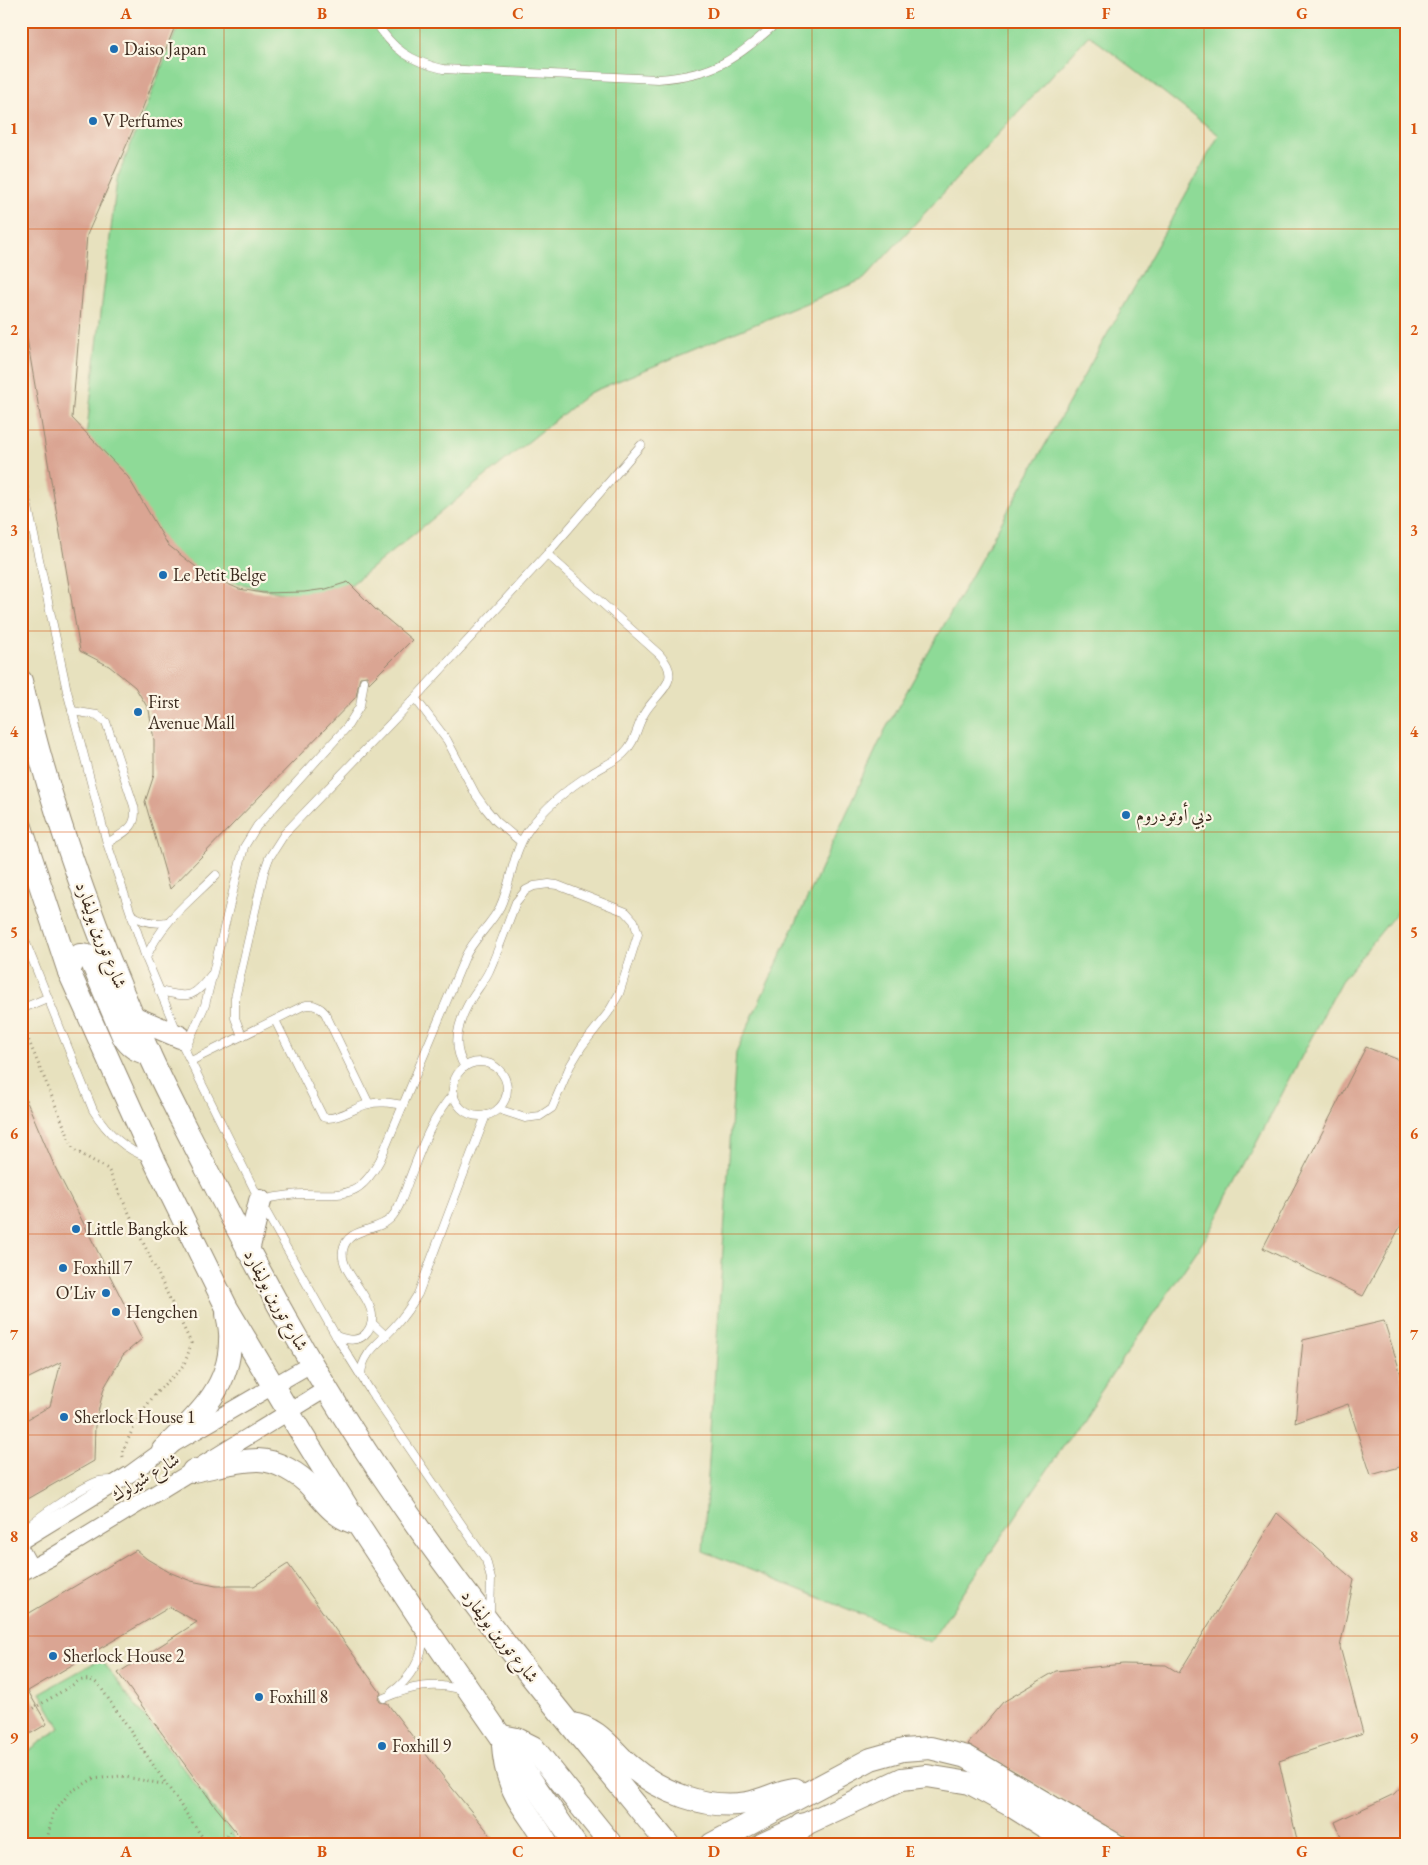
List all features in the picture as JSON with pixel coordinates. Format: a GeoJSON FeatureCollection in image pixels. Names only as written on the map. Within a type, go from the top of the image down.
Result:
{"type":"FeatureCollection","features":[{"type":"Feature","properties":{"kind":"main road","name":"شارع تورين بوليفارد"},"geometry":{"type":"LineString","coordinates":[[21,681],[40,757],[68,848],[133,1017],[149,1054],[248,1251],[311,1364],[391,1490],[489,1623],[668,1844]]}},
{"type":"Feature","properties":{"kind":"main road"},"geometry":{"type":"LineString","coordinates":[[21,827],[70,972],[154,1160],[227,1308],[357,1523],[422,1622],[502,1736],[535,1789],[574,1844]]}},
{"type":"Feature","properties":{"kind":"main road"},"geometry":{"type":"LineString","coordinates":[[70,972],[73,962],[80,955],[90,958],[129,1046],[149,1054]]}},
{"type":"Feature","properties":{"kind":"main road"},"geometry":{"type":"LineString","coordinates":[[133,1017],[182,1043]]}},
{"type":"Feature","properties":{"kind":"main road"},"geometry":{"type":"LineString","coordinates":[[248,1251],[260,1201]]}},
{"type":"Feature","properties":{"kind":"main road"},"geometry":{"type":"LineString","coordinates":[[163,1450],[205,1408],[215,1395],[222,1381],[229,1361],[230,1340],[227,1308]]}},
{"type":"Feature","properties":{"kind":"main road"},"geometry":{"type":"LineString","coordinates":[[193,1471],[259,1460],[274,1464],[286,1468],[306,1482],[333,1512],[344,1519],[357,1523]]}},
{"type":"Feature","properties":{"kind":"main road"},"geometry":{"type":"LineString","coordinates":[[569,1724],[582,1725],[592,1730],[645,1777],[662,1787],[690,1798],[734,1804],[757,1801],[787,1790],[814,1791]]}},
{"type":"Feature","properties":{"kind":"main road"},"geometry":{"type":"LineString","coordinates":[[502,1736],[504,1759],[509,1779],[517,1797],[547,1844]]}},
{"type":"Feature","properties":{"kind":"main road"},"geometry":{"type":"LineString","coordinates":[[502,1736],[517,1739],[533,1747],[610,1844]]}},
{"type":"Feature","properties":{"kind":"main road"},"geometry":{"type":"LineString","coordinates":[[712,1844],[871,1759],[903,1750],[930,1748],[967,1757],[1114,1844]]}},
{"type":"Feature","properties":{"kind":"main road"},"geometry":{"type":"LineString","coordinates":[[764,1844],[794,1835],[902,1779],[927,1776],[970,1783],[1010,1805],[1072,1844]]}},
{"type":"Feature","properties":{"kind":"street","name":"شارع شيرلوك"},"geometry":{"type":"LineString","coordinates":[[21,1541],[125,1477],[163,1450],[311,1364]]}},
{"type":"Feature","properties":{"kind":"street","name":"شارع شيرلوك"},"geometry":{"type":"LineString","coordinates":[[26,1571],[326,1389]]}},
{"type":"Feature","properties":{"kind":"street"},"geometry":{"type":"LineString","coordinates":[[21,1550],[26,1571]]}},
{"type":"Feature","properties":{"kind":"lane"},"geometry":{"type":"LineString","coordinates":[[376,21],[386,38],[402,53],[421,64],[443,70],[658,79],[706,72],[727,62],[747,48],[778,21]]}},
{"type":"Feature","properties":{"kind":"lane"},"geometry":{"type":"LineString","coordinates":[[242,1036],[235,1018],[235,998],[264,872],[269,858],[285,834],[415,698],[547,554],[641,445]]}},
{"type":"Feature","properties":{"kind":"lane"},"geometry":{"type":"LineString","coordinates":[[21,474],[72,711],[108,844],[159,991],[190,1061],[260,1201],[336,1336],[486,1560],[492,1585],[489,1623]]}},
{"type":"Feature","properties":{"kind":"lane"},"geometry":{"type":"LineString","coordinates":[[260,1201],[291,1195],[344,1194],[357,1188],[374,1171],[467,952],[475,939],[491,922],[501,905],[521,842],[533,824],[564,794],[590,774],[621,756],[629,749],[635,739],[644,713],[665,689],[669,675],[665,659],[547,554]]}},
{"type":"Feature","properties":{"kind":"lane"},"geometry":{"type":"LineString","coordinates":[[182,1043],[199,1020],[210,989],[212,973],[244,847],[257,826],[351,722],[360,706],[364,681]]}},
{"type":"Feature","properties":{"kind":"lane"},"geometry":{"type":"LineString","coordinates":[[415,698],[434,720],[447,740],[476,796],[496,821],[521,842]]}},
{"type":"Feature","properties":{"kind":"lane"},"geometry":{"type":"LineString","coordinates":[[72,711],[97,715],[106,722],[134,806],[136,818],[134,824],[108,844]]}},
{"type":"Feature","properties":{"kind":"lane"},"geometry":{"type":"LineString","coordinates":[[146,958],[158,933],[167,922],[216,875]]}},
{"type":"Feature","properties":{"kind":"lane"},"geometry":{"type":"LineString","coordinates":[[465,1067],[457,1050],[458,1032],[469,1002],[485,980],[520,896],[534,886],[549,884],[620,909],[631,916],[637,928],[637,940],[619,994],[608,1013],[595,1028],[570,1066],[552,1108],[533,1118],[516,1116],[498,1109]]}},
{"type":"Feature","properties":{"kind":"lane"},"geometry":{"type":"LineString","coordinates":[[131,914],[152,923],[167,922]]}},
{"type":"Feature","properties":{"kind":"lane"},"geometry":{"type":"LineString","coordinates":[[21,931],[93,1110],[100,1122],[124,1145],[142,1156],[154,1160]]}},
{"type":"Feature","properties":{"kind":"lane"},"geometry":{"type":"LineString","coordinates":[[159,991],[184,996],[193,994],[200,990],[212,973]]}},
{"type":"Feature","properties":{"kind":"lane"},"geometry":{"type":"LineString","coordinates":[[21,1009],[47,998]]}},
{"type":"Feature","properties":{"kind":"lane"},"geometry":{"type":"LineString","coordinates":[[190,1061],[308,1005],[318,1006],[322,1009],[370,1104]]}},
{"type":"Feature","properties":{"kind":"lane"},"geometry":{"type":"LineString","coordinates":[[275,1020],[323,1117],[330,1119],[370,1104],[381,1102],[403,1105]]}},
{"type":"Feature","properties":{"kind":"lane"},"geometry":{"type":"LineString","coordinates":[[479,1062],[486,1063],[493,1065],[503,1075],[507,1090],[498,1109],[486,1115],[471,1114],[460,1106],[454,1093],[456,1078],[465,1067],[479,1062]]}},
{"type":"Feature","properties":{"kind":"lane"},"geometry":{"type":"LineString","coordinates":[[386,1336],[372,1322],[369,1305],[345,1265],[343,1249],[351,1236],[383,1225],[395,1213],[429,1129],[442,1106],[454,1093]]}},
{"type":"Feature","properties":{"kind":"lane"},"geometry":{"type":"LineString","coordinates":[[361,1376],[365,1357],[404,1316],[418,1294],[486,1115]]}},
{"type":"Feature","properties":{"kind":"lane"},"geometry":{"type":"LineString","coordinates":[[336,1336],[351,1340],[359,1339],[365,1336],[372,1322]]}},
{"type":"Feature","properties":{"kind":"lane"},"geometry":{"type":"LineString","coordinates":[[21,1534],[33,1521],[96,1482],[125,1477]]}},
{"type":"Feature","properties":{"kind":"lane"},"geometry":{"type":"LineString","coordinates":[[422,1622],[424,1639],[419,1657],[399,1687],[384,1698],[420,1686],[438,1685],[473,1694]]}},
{"type":"Feature","properties":{"kind":"path"},"geometry":{"type":"LineString","coordinates":[[21,1022],[74,1150],[108,1169],[191,1343],[187,1360],[182,1368],[156,1392],[135,1422],[122,1454],[125,1477]]}},
{"type":"Feature","properties":{"kind":"path"},"geometry":{"type":"LineString","coordinates":[[21,1716],[79,1681],[84,1679],[94,1681],[207,1844]]}},
{"type":"Feature","properties":{"kind":"path"},"geometry":{"type":"LineString","coordinates":[[48,1844],[47,1840],[53,1814],[70,1792],[94,1779],[121,1776],[167,1786]]}},
{"type":"Feature","properties":{"kind":"path"},"geometry":{"type":"LineString","coordinates":[[214,1844],[235,1829]]}},
{"type":"Feature","properties":{"kind":"green space","name":"دبي أوتودروم"},"geometry":{"type":"Polygon","coordinates":[[[180,21],[1407,21],[1407,900],[1341,981],[1211,1230],[930,1642],[703,1551],[736,1052],[885,730],[1219,135],[1089,35],[864,279],[589,393],[328,603],[182,571],[86,437],[117,179],[180,21]]]}},
{"type":"Feature","properties":{"kind":"green space"},"geometry":{"type":"Polygon","coordinates":[[[101,1659],[240,1844],[21,1844],[21,1756],[60,1728],[40,1693],[101,1659]]]}},
{"type":"Feature","properties":{"kind":"building"},"geometry":{"type":"Polygon","coordinates":[[[21,21],[177,21],[141,112],[87,235],[72,418],[128,477],[168,545],[205,574],[239,589],[263,593],[304,592],[326,589],[348,582],[375,609],[412,640],[369,683],[367,676],[360,677],[356,697],[170,889],[145,802],[154,775],[154,740],[149,710],[135,687],[109,666],[80,651],[21,303],[21,21]]]}},
{"type":"Feature","properties":{"kind":"building"},"geometry":{"type":"Polygon","coordinates":[[[1366,1047],[1407,1063],[1407,1214],[1363,1296],[1263,1248],[1366,1047]]]}},
{"type":"Feature","properties":{"kind":"building"},"geometry":{"type":"Polygon","coordinates":[[[21,1088],[54,1165],[142,1339],[123,1355],[104,1388],[95,1424],[94,1461],[21,1503],[21,1423],[50,1406],[61,1362],[21,1382],[21,1088]]]}},
{"type":"Feature","properties":{"kind":"building"},"geometry":{"type":"Polygon","coordinates":[[[1384,1321],[1407,1393],[1407,1465],[1371,1475],[1348,1404],[1295,1423],[1303,1340],[1384,1321]]]}},
{"type":"Feature","properties":{"kind":"building"},"geometry":{"type":"Polygon","coordinates":[[[1277,1513],[1354,1580],[1340,1647],[1363,1733],[1279,1761],[1298,1844],[1137,1844],[968,1744],[1003,1702],[1056,1671],[1123,1664],[1166,1665],[1179,1673],[1277,1513]]]}},
{"type":"Feature","properties":{"kind":"building"},"geometry":{"type":"Polygon","coordinates":[[[136,1550],[169,1572],[191,1581],[216,1586],[254,1586],[288,1564],[381,1693],[378,1698],[380,1702],[387,1703],[448,1783],[498,1844],[246,1844],[215,1806],[118,1673],[197,1622],[170,1607],[28,1691],[47,1724],[21,1739],[21,1618],[136,1550]]]}},
{"type":"Feature","properties":{"kind":"building"},"geometry":{"type":"Polygon","coordinates":[[[1407,1780],[1407,1844],[1344,1844],[1335,1822],[1394,1794],[1407,1780]]]}},
{"type":"Feature","properties":{"kind":"place","name":"Daiso Japan"},"geometry":{"type":"Point","coordinates":[114,49]}},
{"type":"Feature","properties":{"kind":"place","name":"V Perfumes"},"geometry":{"type":"Point","coordinates":[93,121]}},
{"type":"Feature","properties":{"kind":"place","name":"Le Petit Belge"},"geometry":{"type":"Point","coordinates":[163,575]}},
{"type":"Feature","properties":{"kind":"place","name":"First Avenue Mall"},"geometry":{"type":"Point","coordinates":[138,712]}},
{"type":"Feature","properties":{"kind":"place","name":"دبي أوتودروم"},"geometry":{"type":"Point","coordinates":[1126,815]}},
{"type":"Feature","properties":{"kind":"place","name":"Little Bangkok"},"geometry":{"type":"Point","coordinates":[76,1229]}},
{"type":"Feature","properties":{"kind":"place","name":"Foxhill 7"},"geometry":{"type":"Point","coordinates":[63,1268]}},
{"type":"Feature","properties":{"kind":"place","name":"O'Liv"},"geometry":{"type":"Point","coordinates":[106,1293]}},
{"type":"Feature","properties":{"kind":"place","name":"Hengchen"},"geometry":{"type":"Point","coordinates":[116,1312]}},
{"type":"Feature","properties":{"kind":"place","name":"Sherlock House 1"},"geometry":{"type":"Point","coordinates":[64,1417]}},
{"type":"Feature","properties":{"kind":"place","name":"Sherlock House 2"},"geometry":{"type":"Point","coordinates":[53,1656]}},
{"type":"Feature","properties":{"kind":"place","name":"Foxhill 8"},"geometry":{"type":"Point","coordinates":[259,1697]}},
{"type":"Feature","properties":{"kind":"place","name":"Foxhill 9"},"geometry":{"type":"Point","coordinates":[382,1746]}}]}
